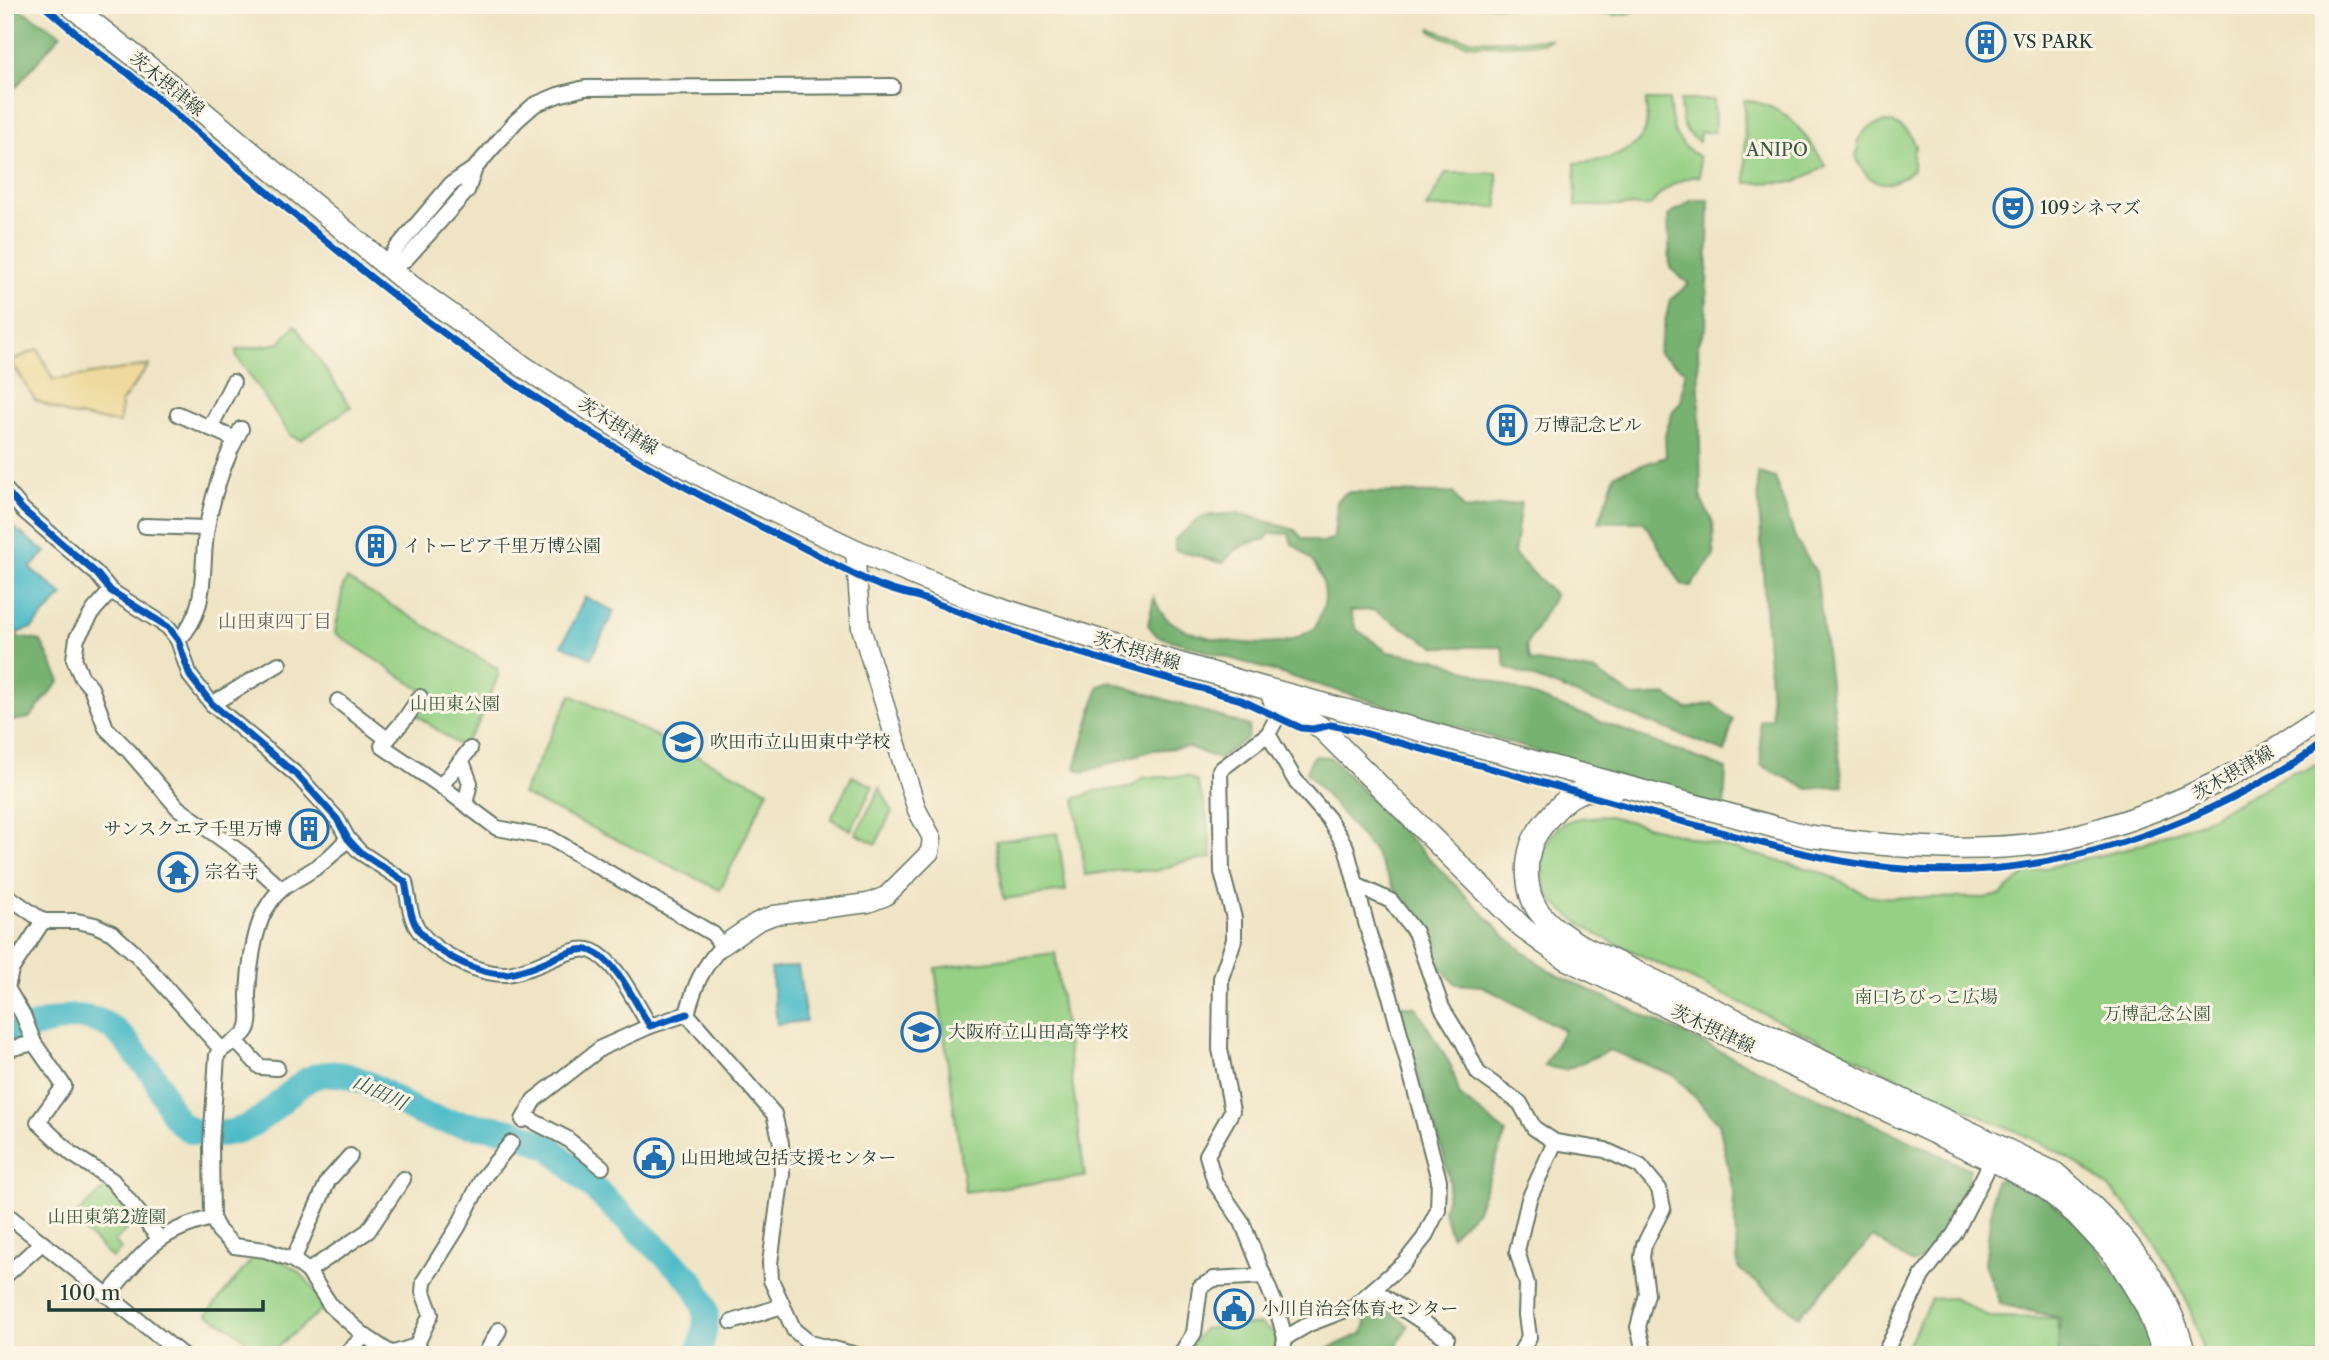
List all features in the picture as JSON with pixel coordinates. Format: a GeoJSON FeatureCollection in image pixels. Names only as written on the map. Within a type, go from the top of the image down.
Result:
{"type":"FeatureCollection","features":[{"type":"Feature","properties":{"kind":"main road","name":"茨木摂津線"},"geometry":{"type":"LineString","coordinates":[[70,5],[165,80],[388,267],[524,367],[640,442],[723,487],[855,550],[977,601],[1099,640],[1257,687],[1808,836],[1890,846],[1966,847],[2042,843],[2124,822],[2188,799],[2243,769],[2324,718]]}},
{"type":"Feature","properties":{"kind":"main road","name":"茨木摂津線"},"geometry":{"type":"LineString","coordinates":[[1257,687],[1320,727],[1524,929],[1566,960],[1995,1153],[2054,1173],[2089,1201],[2132,1248],[2165,1299],[2185,1355]]}},
{"type":"Feature","properties":{"kind":"main road","name":"茨木摂津線"},"geometry":{"type":"LineString","coordinates":[[1643,792],[1579,792],[1551,816],[1531,844],[1527,877],[1536,907],[1554,928],[1578,944],[1995,1153],[2045,1188],[2077,1215],[2117,1258],[2146,1306],[2165,1355]]}},
{"type":"Feature","properties":{"kind":"street"},"geometry":{"type":"LineString","coordinates":[[388,267],[406,259],[467,191],[474,168],[516,121],[534,105],[558,95],[585,88],[892,86]]}},
{"type":"Feature","properties":{"kind":"street"},"geometry":{"type":"LineString","coordinates":[[210,428],[233,382]]}},
{"type":"Feature","properties":{"kind":"street"},"geometry":{"type":"LineString","coordinates":[[178,414],[210,428],[238,434],[220,479],[206,528],[201,598],[189,630],[178,640]]}},
{"type":"Feature","properties":{"kind":"street"},"geometry":{"type":"LineString","coordinates":[[5,489],[23,510],[97,574],[111,591],[168,627],[178,640],[190,676],[212,704],[298,776],[337,819],[348,839],[360,852],[405,882],[414,922],[426,940],[448,955],[474,967],[505,974],[529,969],[563,954],[589,949],[608,959],[650,1026]]}},
{"type":"Feature","properties":{"kind":"street"},"geometry":{"type":"LineString","coordinates":[[145,526],[206,528]]}},
{"type":"Feature","properties":{"kind":"street"},"geometry":{"type":"LineString","coordinates":[[687,1014],[706,964],[722,946],[757,922],[774,915],[868,903],[886,895],[930,852],[932,838],[917,810],[861,628],[855,550]]}},
{"type":"Feature","properties":{"kind":"street"},"geometry":{"type":"LineString","coordinates":[[111,591],[94,610],[77,638],[74,659],[81,676],[91,688],[106,728],[130,751],[178,808],[244,855],[280,888]]}},
{"type":"Feature","properties":{"kind":"street"},"geometry":{"type":"LineString","coordinates":[[212,704],[279,664]]}},
{"type":"Feature","properties":{"kind":"street"},"geometry":{"type":"LineString","coordinates":[[420,697],[382,746],[497,828],[550,838],[713,934],[722,946]]}},
{"type":"Feature","properties":{"kind":"street"},"geometry":{"type":"LineString","coordinates":[[338,701],[355,722],[387,739]]}},
{"type":"Feature","properties":{"kind":"street"},"geometry":{"type":"LineString","coordinates":[[1282,1355],[1285,1338],[1278,1309],[1242,1222],[1215,1183],[1207,1156],[1232,1111],[1220,1049],[1221,978],[1234,940],[1234,918],[1222,872],[1220,770],[1268,734],[1284,705]]}},
{"type":"Feature","properties":{"kind":"street"},"geometry":{"type":"LineString","coordinates":[[1268,734],[1296,779],[1328,818],[1346,846],[1369,934],[1390,996],[1439,1180],[1438,1210],[1424,1238],[1404,1263],[1353,1307],[1308,1324],[1285,1338]]}},
{"type":"Feature","properties":{"kind":"street"},"geometry":{"type":"LineString","coordinates":[[441,786],[466,755],[470,783],[465,804]]}},
{"type":"Feature","properties":{"kind":"street"},"geometry":{"type":"LineString","coordinates":[[348,839],[317,868],[280,888],[265,910],[255,940],[248,993],[247,1030],[217,1055],[215,1117],[211,1145],[212,1218],[219,1231],[233,1246],[265,1250],[293,1260],[308,1271],[331,1306],[388,1352],[421,1350],[431,1314],[423,1292],[424,1281],[458,1227],[482,1179],[511,1143]]}},
{"type":"Feature","properties":{"kind":"street"},"geometry":{"type":"LineString","coordinates":[[1356,885],[1391,901],[1415,932],[1442,1007],[1478,1073],[1520,1103],[1534,1128],[1555,1142],[1605,1150],[1640,1166],[1659,1189],[1663,1208],[1644,1245],[1642,1257],[1647,1294],[1638,1327],[1645,1355]]}},
{"type":"Feature","properties":{"kind":"street"},"geometry":{"type":"LineString","coordinates":[[5,894],[43,921],[77,921],[112,933],[138,956],[221,1049]]}},
{"type":"Feature","properties":{"kind":"street"},"geometry":{"type":"LineString","coordinates":[[43,921],[10,970],[7,988],[23,1015],[34,1043],[64,1086],[38,1122],[72,1154],[112,1180],[159,1238]]}},
{"type":"Feature","properties":{"kind":"street"},"geometry":{"type":"LineString","coordinates":[[602,1167],[566,1138],[524,1119],[534,1100],[601,1048],[650,1026],[687,1014]]}},
{"type":"Feature","properties":{"kind":"street"},"geometry":{"type":"LineString","coordinates":[[687,1014],[774,1114],[781,1143],[782,1174],[770,1264],[771,1280],[782,1306],[794,1330],[810,1343],[857,1355]]}},
{"type":"Feature","properties":{"kind":"street"},"geometry":{"type":"LineString","coordinates":[[236,1041],[260,1067],[277,1068]]}},
{"type":"Feature","properties":{"kind":"street"},"geometry":{"type":"LineString","coordinates":[[5,1050],[34,1043]]}},
{"type":"Feature","properties":{"kind":"street"},"geometry":{"type":"LineString","coordinates":[[1519,1355],[1529,1337],[1525,1315],[1527,1284],[1517,1251],[1529,1199],[1555,1142]]}},
{"type":"Feature","properties":{"kind":"street"},"geometry":{"type":"LineString","coordinates":[[1884,1355],[1922,1276],[1955,1233],[1995,1153]]}},
{"type":"Feature","properties":{"kind":"street"},"geometry":{"type":"LineString","coordinates":[[293,1260],[328,1181],[350,1156]]}},
{"type":"Feature","properties":{"kind":"street"},"geometry":{"type":"LineString","coordinates":[[308,1271],[353,1235],[368,1231],[402,1188]]}},
{"type":"Feature","properties":{"kind":"street"},"geometry":{"type":"LineString","coordinates":[[5,1213],[182,1355]]}},
{"type":"Feature","properties":{"kind":"street"},"geometry":{"type":"LineString","coordinates":[[108,1295],[159,1238],[184,1225],[212,1218]]}},
{"type":"Feature","properties":{"kind":"street"},"geometry":{"type":"LineString","coordinates":[[5,1276],[42,1243]]}},
{"type":"Feature","properties":{"kind":"street"},"geometry":{"type":"LineString","coordinates":[[1180,1355],[1194,1333],[1200,1287],[1214,1279],[1264,1276]]}},
{"type":"Feature","properties":{"kind":"street"},"geometry":{"type":"LineString","coordinates":[[1374,1290],[1447,1338]]}},
{"type":"Feature","properties":{"kind":"street"},"geometry":{"type":"LineString","coordinates":[[732,1322],[782,1306]]}},
{"type":"Feature","properties":{"kind":"street"},"geometry":{"type":"LineString","coordinates":[[485,1355],[499,1331]]}},
{"type":"Feature","properties":{"kind":"street"},"geometry":{"type":"LineString","coordinates":[[344,1355],[365,1336]]}},
{"type":"Feature","properties":{"kind":"green space"},"geometry":{"type":"Polygon","coordinates":[[[5,5],[13,5],[61,34],[5,100],[5,5]]]}},
{"type":"Feature","properties":{"kind":"green space"},"geometry":{"type":"Polygon","coordinates":[[[1470,5],[1643,5],[1630,13],[1617,15],[1551,7],[1470,5]]]}},
{"type":"Feature","properties":{"kind":"green space"},"geometry":{"type":"Polygon","coordinates":[[[1431,28],[1459,38],[1475,40],[1551,39],[1543,43],[1470,44],[1442,37],[1430,30],[1431,28]]]}},
{"type":"Feature","properties":{"kind":"green space"},"geometry":{"type":"Polygon","coordinates":[[[1646,100],[1669,100],[1675,133],[1690,151],[1699,157],[1700,176],[1672,185],[1650,206],[1576,206],[1575,163],[1613,157],[1631,148],[1646,129],[1646,100]]]}},
{"type":"Feature","properties":{"kind":"green space"},"geometry":{"type":"Polygon","coordinates":[[[1680,100],[1714,100],[1715,132],[1700,132],[1699,142],[1693,138],[1683,125],[1680,100]]]}},
{"type":"Feature","properties":{"kind":"green space","name":"ANIPO"},"geometry":{"type":"Polygon","coordinates":[[[1744,100],[1772,108],[1793,122],[1826,166],[1796,182],[1746,183],[1744,100]]]}},
{"type":"Feature","properties":{"kind":"green space"},"geometry":{"type":"Polygon","coordinates":[[[1887,122],[1905,130],[1916,146],[1913,152],[1913,169],[1896,181],[1887,183],[1879,182],[1865,174],[1856,155],[1859,149],[1857,142],[1863,134],[1873,126],[1887,122]]]}},
{"type":"Feature","properties":{"kind":"green space"},"geometry":{"type":"Polygon","coordinates":[[[1446,173],[1497,173],[1498,207],[1426,208],[1446,173]]]}},
{"type":"Feature","properties":{"kind":"green space"},"geometry":{"type":"Polygon","coordinates":[[[1692,200],[1709,200],[1706,328],[1698,342],[1701,500],[1713,522],[1714,556],[1691,586],[1682,585],[1644,522],[1599,522],[1615,474],[1666,457],[1665,435],[1673,411],[1681,402],[1685,371],[1658,353],[1670,300],[1689,284],[1670,268],[1668,216],[1692,200]]]}},
{"type":"Feature","properties":{"kind":"green space"},"geometry":{"type":"Polygon","coordinates":[[[295,325],[351,407],[301,440],[291,436],[237,357],[236,350],[280,343],[295,325]]]}},
{"type":"Feature","properties":{"kind":"green space"},"geometry":{"type":"Polygon","coordinates":[[[1757,472],[1775,478],[1796,540],[1816,572],[1843,786],[1808,789],[1761,765],[1760,721],[1772,718],[1757,472]]]}},
{"type":"Feature","properties":{"kind":"green space"},"geometry":{"type":"Polygon","coordinates":[[[1347,492],[1453,493],[1465,510],[1521,503],[1514,554],[1555,595],[1526,646],[1531,661],[1597,672],[1633,697],[1666,695],[1687,709],[1712,703],[1733,720],[1725,752],[1506,667],[1502,647],[1436,647],[1373,610],[1350,611],[1356,629],[1388,652],[1436,659],[1726,769],[1724,808],[1157,636],[1148,625],[1154,597],[1161,612],[1171,621],[1184,629],[1218,639],[1270,644],[1288,641],[1314,629],[1325,602],[1323,581],[1311,560],[1292,544],[1289,534],[1270,533],[1265,540],[1252,542],[1232,553],[1223,563],[1175,550],[1175,539],[1203,516],[1239,513],[1295,530],[1302,538],[1323,543],[1334,538],[1337,501],[1347,492]]]}},
{"type":"Feature","properties":{"kind":"green space","name":"山田東公園"},"geometry":{"type":"Polygon","coordinates":[[[347,579],[497,668],[498,676],[478,724],[461,747],[414,713],[426,693],[335,633],[343,587],[347,579]]]}},
{"type":"Feature","properties":{"kind":"green space"},"geometry":{"type":"Polygon","coordinates":[[[5,619],[18,637],[41,641],[60,681],[29,718],[5,722],[5,619]]]}},
{"type":"Feature","properties":{"kind":"green space"},"geometry":{"type":"Polygon","coordinates":[[[1110,682],[1249,726],[1248,737],[1219,759],[1188,747],[1153,750],[1084,772],[1075,768],[1099,686],[1110,682]]]}},
{"type":"Feature","properties":{"kind":"green space"},"geometry":{"type":"Polygon","coordinates":[[[571,695],[768,790],[720,890],[522,794],[571,695]]]}},
{"type":"Feature","properties":{"kind":"green space"},"geometry":{"type":"Polygon","coordinates":[[[1313,756],[1330,757],[1507,938],[1549,971],[1970,1169],[1957,1236],[1913,1264],[1873,1237],[1799,1316],[1738,1268],[1733,1191],[1719,1123],[1675,1076],[1610,1050],[1565,1070],[1544,1066],[1564,1030],[1482,986],[1456,984],[1434,961],[1373,850],[1306,772],[1313,756]]]}},
{"type":"Feature","properties":{"kind":"green space","name":"万博記念公園"},"geometry":{"type":"Polygon","coordinates":[[[2324,760],[2324,1355],[2204,1355],[2190,1310],[2171,1268],[2146,1230],[2097,1177],[2032,1138],[1939,1097],[1598,935],[1553,901],[1544,884],[1542,873],[1548,842],[1560,826],[1577,819],[1609,816],[1821,872],[1876,897],[1984,898],[2001,895],[2028,872],[2127,849],[2203,821],[2292,772],[2307,770],[2324,760]]]}},
{"type":"Feature","properties":{"kind":"green space"},"geometry":{"type":"Polygon","coordinates":[[[852,776],[873,786],[851,830],[831,819],[852,776]]]}},
{"type":"Feature","properties":{"kind":"green space"},"geometry":{"type":"Polygon","coordinates":[[[1187,776],[1197,781],[1205,806],[1212,858],[1182,862],[1156,871],[1122,870],[1085,875],[1075,799],[1096,791],[1130,788],[1142,778],[1187,776]]]}},
{"type":"Feature","properties":{"kind":"green space"},"geometry":{"type":"Polygon","coordinates":[[[880,788],[892,811],[876,844],[856,834],[880,788]]]}},
{"type":"Feature","properties":{"kind":"green space"},"geometry":{"type":"Polygon","coordinates":[[[1058,833],[1066,891],[1004,899],[996,841],[1058,833]]]}},
{"type":"Feature","properties":{"kind":"green space"},"geometry":{"type":"Polygon","coordinates":[[[1055,953],[1085,1177],[965,1192],[935,968],[1055,953]]]}},
{"type":"Feature","properties":{"kind":"green space"},"geometry":{"type":"Polygon","coordinates":[[[1395,1005],[1416,1007],[1451,1066],[1460,1096],[1506,1133],[1477,1210],[1451,1236],[1443,1211],[1450,1183],[1444,1156],[1395,1005]]]}},
{"type":"Feature","properties":{"kind":"green space"},"geometry":{"type":"Polygon","coordinates":[[[2013,1177],[2045,1196],[2087,1234],[2139,1307],[2155,1355],[2057,1355],[2060,1318],[2000,1304],[1985,1264],[1995,1180],[2013,1177]]]}},
{"type":"Feature","properties":{"kind":"green space","name":"山田東第2遊園"},"geometry":{"type":"Polygon","coordinates":[[[110,1184],[139,1217],[115,1241],[121,1249],[112,1258],[72,1219],[110,1184]]]}},
{"type":"Feature","properties":{"kind":"green space"},"geometry":{"type":"Polygon","coordinates":[[[257,1253],[298,1271],[325,1307],[268,1355],[263,1355],[234,1330],[207,1314],[257,1253]]]}},
{"type":"Feature","properties":{"kind":"green space"},"geometry":{"type":"Polygon","coordinates":[[[1373,1298],[1408,1326],[1394,1350],[1400,1355],[1314,1355],[1363,1333],[1366,1323],[1360,1311],[1373,1298]]]}},
{"type":"Feature","properties":{"kind":"green space"},"geometry":{"type":"Polygon","coordinates":[[[1953,1298],[1989,1317],[2057,1318],[2060,1355],[1903,1355],[1931,1299],[1953,1298]]]}},
{"type":"Feature","properties":{"kind":"green space"},"geometry":{"type":"Polygon","coordinates":[[[1260,1324],[1277,1335],[1274,1355],[1185,1355],[1203,1329],[1260,1324]]]}},
{"type":"Feature","properties":{"kind":"sand"},"geometry":{"type":"Polygon","coordinates":[[[38,349],[53,380],[149,365],[121,403],[120,423],[70,415],[35,400],[11,361],[38,349]]]}},
{"type":"Feature","properties":{"kind":"water"},"geometry":{"type":"Polygon","coordinates":[[[6,522],[46,552],[30,568],[63,595],[32,628],[16,633],[5,617],[6,522]]]}},
{"type":"Feature","properties":{"kind":"water"},"geometry":{"type":"Polygon","coordinates":[[[585,597],[614,611],[591,658],[562,645],[585,597]]]}},
{"type":"Feature","properties":{"kind":"water"},"geometry":{"type":"Polygon","coordinates":[[[798,966],[806,1021],[777,1024],[771,969],[798,966]]]}},
{"type":"Feature","properties":{"kind":"waterway","name":"山田川"},"geometry":{"type":"LineString","coordinates":[[5,1035],[51,1021],[77,1017],[105,1024],[125,1040],[149,1070],[178,1121],[184,1127],[202,1133],[227,1133],[248,1126],[267,1114],[304,1082],[316,1076],[332,1074],[362,1081],[433,1118],[502,1129],[533,1139],[551,1148],[690,1279],[702,1300],[706,1316],[699,1355]]}},
{"type":"Feature","properties":{"kind":"cycle path"},"geometry":{"type":"LineString","coordinates":[[43,5],[99,53],[129,74],[315,232],[430,323],[514,383],[646,465],[736,514],[881,586],[1039,641],[1241,700],[1301,728],[1313,729],[1331,725],[1350,729],[1802,853],[1891,868],[1949,871],[2006,867],[2063,858],[2118,844],[2173,825],[2225,801],[2276,774],[2324,743]]}},
{"type":"Feature","properties":{"kind":"cycle path"},"geometry":{"type":"LineString","coordinates":[[5,489],[23,510],[97,574],[111,591],[168,627],[178,640],[190,676],[212,704],[298,776],[337,819],[348,839],[360,852],[405,882],[415,924],[430,943],[467,965],[505,974],[533,967],[577,950],[592,951],[601,956],[617,973],[650,1026],[687,1014]]}},
{"type":"Feature","properties":{"kind":"place","name":"VS PARK"},"geometry":{"type":"Point","coordinates":[1986,42]}},
{"type":"Feature","properties":{"kind":"place","name":"109シネマズ"},"geometry":{"type":"Point","coordinates":[2013,208]}},
{"type":"Feature","properties":{"kind":"place","name":"万博記念ビル"},"geometry":{"type":"Point","coordinates":[1507,425]}},
{"type":"Feature","properties":{"kind":"place","name":"イトーピア千里万博公園"},"geometry":{"type":"Point","coordinates":[376,546]}},
{"type":"Feature","properties":{"kind":"place","name":"吹田市立山田東中学校"},"geometry":{"type":"Point","coordinates":[683,742]}},
{"type":"Feature","properties":{"kind":"place","name":"サンスクエア千里万博"},"geometry":{"type":"Point","coordinates":[309,829]}},
{"type":"Feature","properties":{"kind":"place","name":"宗名寺"},"geometry":{"type":"Point","coordinates":[178,872]}},
{"type":"Feature","properties":{"kind":"place","name":"大阪府立山田高等学校"},"geometry":{"type":"Point","coordinates":[921,1032]}},
{"type":"Feature","properties":{"kind":"place","name":"山田地域包括支援センター"},"geometry":{"type":"Point","coordinates":[654,1158]}},
{"type":"Feature","properties":{"kind":"place","name":"小川自治会体育センター"},"geometry":{"type":"Point","coordinates":[1234,1309]}},
{"type":"Feature","properties":{"kind":"district","name":"山田東四丁目"},"geometry":{"type":"Point","coordinates":[275,621]}},
{"type":"Feature","properties":{"kind":"park label","name":"南口ちびっこ広場"},"geometry":{"type":"Point","coordinates":[1926,997]}}]}
